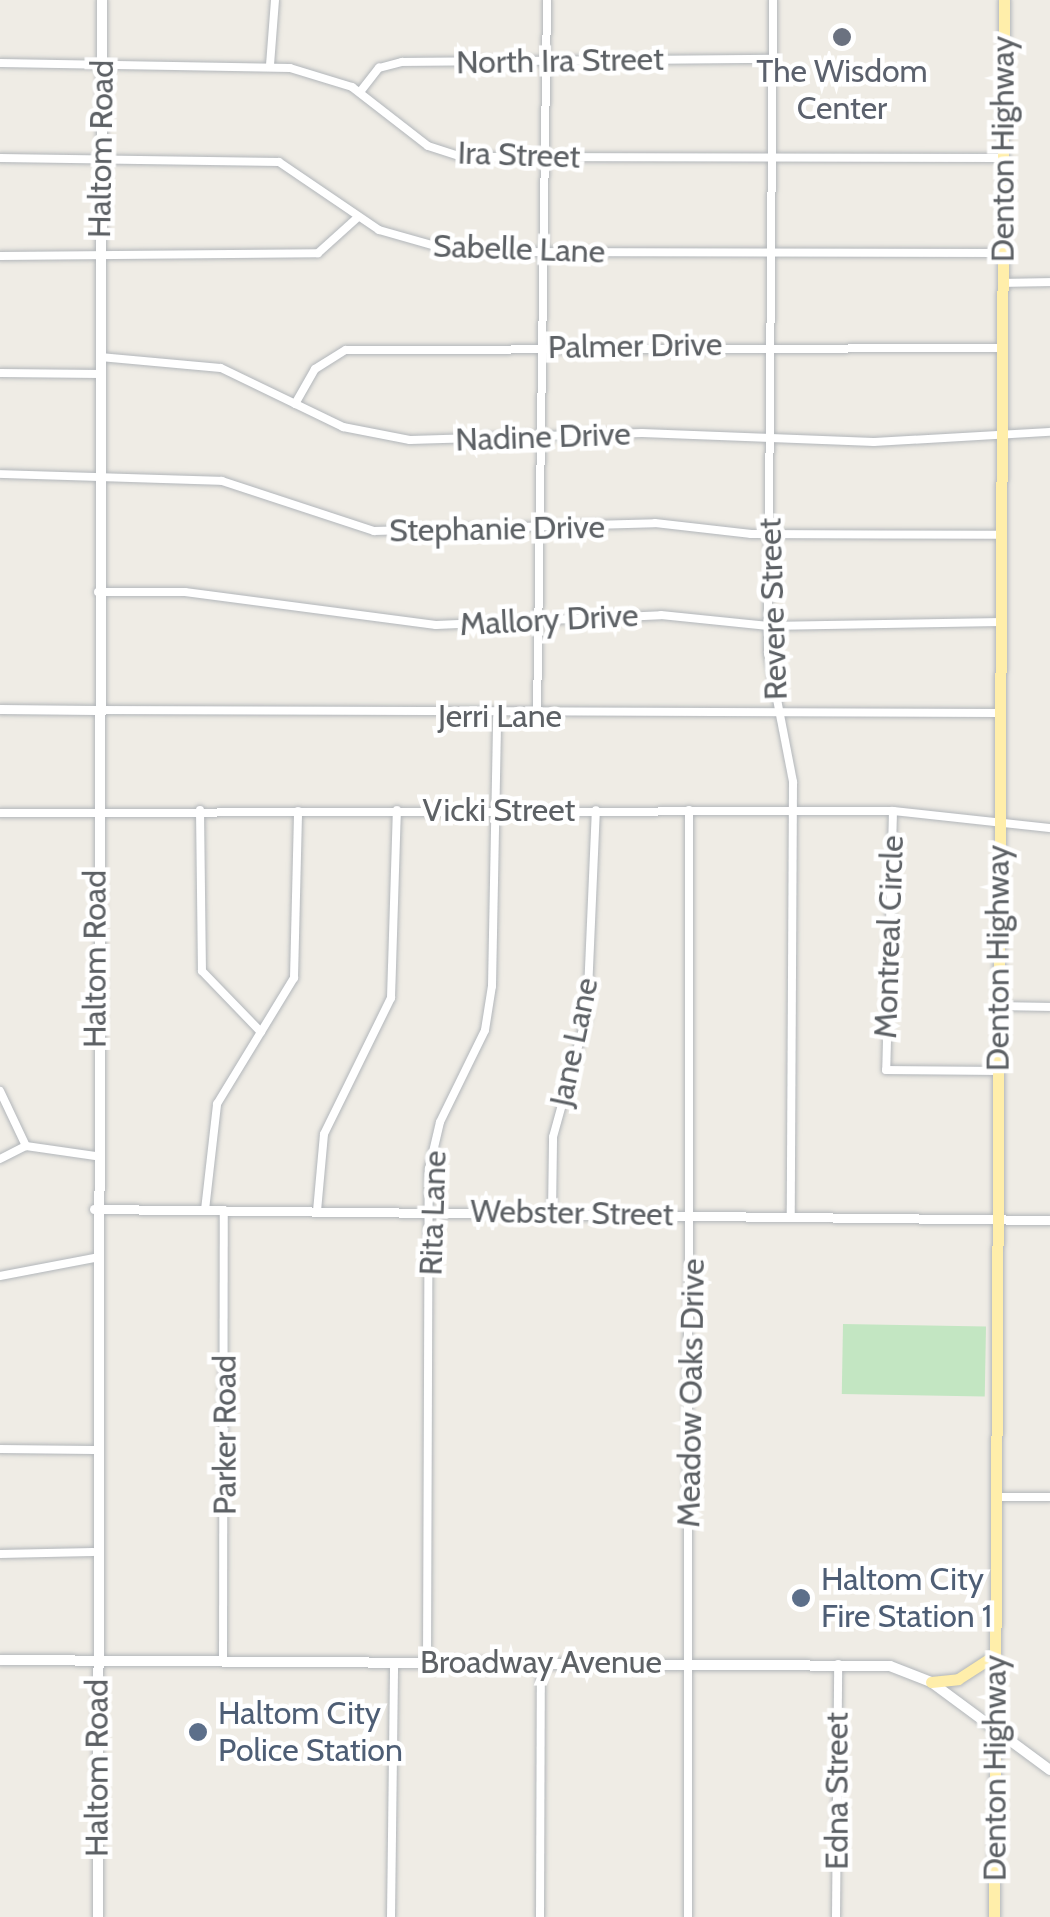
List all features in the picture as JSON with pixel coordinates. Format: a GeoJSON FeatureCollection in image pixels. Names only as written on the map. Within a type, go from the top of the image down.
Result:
{"type":"FeatureCollection","features":[{"type":"Feature","properties":{"kind":"main road","name":"Haltom Road"},"geometry":{"type":"LineString","coordinates":[[98,1917],[93,1552],[102,0]]}},
{"type":"Feature","properties":{"kind":"main road","name":"Denton Highway"},"geometry":{"type":"LineString","coordinates":[[994,1917],[1004,0]]}},
{"type":"Feature","properties":{"kind":"main road"},"geometry":{"type":"LineString","coordinates":[[930,1682],[958,1679],[996,1654]]}},
{"type":"Feature","properties":{"kind":"main road","name":"Broadway Avenue"},"geometry":{"type":"LineString","coordinates":[[0,1660],[890,1666],[930,1682],[1050,1770]]}},
{"type":"Feature","properties":{"kind":"street"},"geometry":{"type":"LineString","coordinates":[[270,64],[275,0]]}},
{"type":"Feature","properties":{"kind":"street"},"geometry":{"type":"LineString","coordinates":[[537,716],[548,253],[547,0]]}},
{"type":"Feature","properties":{"kind":"street","name":"Revere Street"},"geometry":{"type":"LineString","coordinates":[[773,0],[768,626],[792,812],[790,1215]]}},
{"type":"Feature","properties":{"kind":"street","name":"North Ira Street"},"geometry":{"type":"LineString","coordinates":[[360,92],[385,65],[772,59]]}},
{"type":"Feature","properties":{"kind":"street","name":"Ira Street"},"geometry":{"type":"LineString","coordinates":[[0,63],[270,64],[360,92],[444,153],[549,158],[1003,158]]}},
{"type":"Feature","properties":{"kind":"street","name":"Sabelle Lane"},"geometry":{"type":"LineString","coordinates":[[0,158],[279,162],[358,218],[432,249],[548,253],[771,249],[1002,253]]}},
{"type":"Feature","properties":{"kind":"street"},"geometry":{"type":"LineString","coordinates":[[0,256],[100,252],[318,253],[358,218]]}},
{"type":"Feature","properties":{"kind":"street"},"geometry":{"type":"LineString","coordinates":[[1002,283],[1050,282]]}},
{"type":"Feature","properties":{"kind":"street","name":"Palmer Drive"},"geometry":{"type":"LineString","coordinates":[[295,404],[315,369],[346,350],[770,344],[1002,348]]}},
{"type":"Feature","properties":{"kind":"street","name":"Nadine Drive"},"geometry":{"type":"LineString","coordinates":[[100,357],[222,368],[295,404],[380,438],[541,441],[642,433],[769,442],[1050,432]]}},
{"type":"Feature","properties":{"kind":"street"},"geometry":{"type":"LineString","coordinates":[[0,373],[100,374]]}},
{"type":"Feature","properties":{"kind":"street","name":"Stephanie Drive"},"geometry":{"type":"LineString","coordinates":[[0,474],[99,474],[222,482],[374,531],[540,532],[654,523],[768,534],[1001,536]]}},
{"type":"Feature","properties":{"kind":"street","name":"Mallory Drive"},"geometry":{"type":"LineString","coordinates":[[98,592],[185,592],[391,623],[540,624],[661,615],[768,626],[1001,622]]}},
{"type":"Feature","properties":{"kind":"street","name":"Jerri Lane"},"geometry":{"type":"LineString","coordinates":[[0,708],[496,717],[1000,713]]}},
{"type":"Feature","properties":{"kind":"street","name":"Rita Lane"},"geometry":{"type":"LineString","coordinates":[[428,1662],[428,1212],[436,1133],[485,1030],[496,810],[496,717]]}},
{"type":"Feature","properties":{"kind":"street"},"geometry":{"type":"LineString","coordinates":[[200,810],[202,971],[261,1032]]}},
{"type":"Feature","properties":{"kind":"street"},"geometry":{"type":"LineString","coordinates":[[317,1210],[324,1134],[391,998],[396,810]]}},
{"type":"Feature","properties":{"kind":"street","name":"Jane Lane"},"geometry":{"type":"LineString","coordinates":[[552,1213],[553,1138],[587,1014],[596,810]]}},
{"type":"Feature","properties":{"kind":"street","name":"Meadow Oaks Drive"},"geometry":{"type":"LineString","coordinates":[[688,1917],[692,1214],[689,810]]}},
{"type":"Feature","properties":{"kind":"street"},"geometry":{"type":"LineString","coordinates":[[205,1210],[217,1104],[288,994],[298,959],[298,811]]}},
{"type":"Feature","properties":{"kind":"street","name":"Vicki Street"},"geometry":{"type":"LineString","coordinates":[[0,813],[893,811],[1050,828]]}},
{"type":"Feature","properties":{"kind":"street","name":"Montreal Circle"},"geometry":{"type":"LineString","coordinates":[[893,811],[886,1070],[998,1071]]}},
{"type":"Feature","properties":{"kind":"street"},"geometry":{"type":"LineString","coordinates":[[998,1006],[1050,1007]]}},
{"type":"Feature","properties":{"kind":"street"},"geometry":{"type":"LineString","coordinates":[[0,1092],[26,1146]]}},
{"type":"Feature","properties":{"kind":"street"},"geometry":{"type":"LineString","coordinates":[[0,1159],[26,1146],[95,1156]]}},
{"type":"Feature","properties":{"kind":"street","name":"Webster Street"},"geometry":{"type":"LineString","coordinates":[[94,1209],[1050,1220]]}},
{"type":"Feature","properties":{"kind":"street","name":"Parker Road"},"geometry":{"type":"LineString","coordinates":[[223,1660],[224,1210]]}},
{"type":"Feature","properties":{"kind":"street"},"geometry":{"type":"LineString","coordinates":[[0,1276],[94,1258]]}},
{"type":"Feature","properties":{"kind":"street"},"geometry":{"type":"LineString","coordinates":[[0,1450],[94,1450]]}},
{"type":"Feature","properties":{"kind":"street"},"geometry":{"type":"LineString","coordinates":[[996,1497],[1050,1497]]}},
{"type":"Feature","properties":{"kind":"street"},"geometry":{"type":"LineString","coordinates":[[0,1554],[93,1552]]}},
{"type":"Feature","properties":{"kind":"street"},"geometry":{"type":"LineString","coordinates":[[391,1917],[394,1662]]}},
{"type":"Feature","properties":{"kind":"street"},"geometry":{"type":"LineString","coordinates":[[540,1917],[542,1662]]}},
{"type":"Feature","properties":{"kind":"street","name":"Edna Street"},"geometry":{"type":"LineString","coordinates":[[836,1917],[838,1664]]}},
{"type":"Feature","properties":{"kind":"green space"},"geometry":{"type":"Polygon","coordinates":[[[843,1324],[986,1326],[985,1396],[842,1394],[843,1324]]]}},
{"type":"Feature","properties":{"kind":"place","name":"The Wisdom Center"},"geometry":{"type":"Point","coordinates":[842,37]}},
{"type":"Feature","properties":{"kind":"place","name":"Haltom City Fire Station 1"},"geometry":{"type":"Point","coordinates":[801,1598]}},
{"type":"Feature","properties":{"kind":"place","name":"Haltom City Police Station"},"geometry":{"type":"Point","coordinates":[198,1732]}}]}
